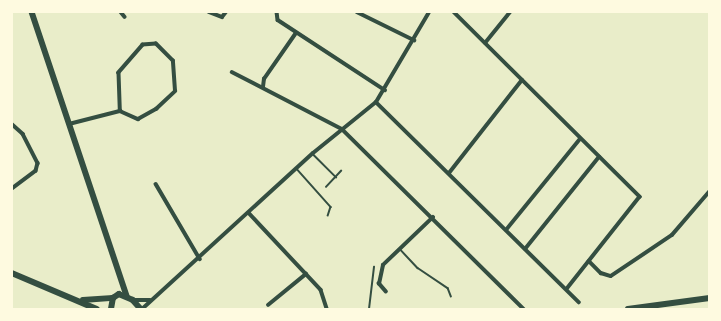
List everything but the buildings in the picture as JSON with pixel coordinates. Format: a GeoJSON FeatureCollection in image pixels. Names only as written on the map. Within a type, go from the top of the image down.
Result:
{"type":"FeatureCollection","features":[{"type":"Feature","properties":{"kind":"main road"},"geometry":{"type":"LineString","coordinates":[[32,12],[119,281],[127,296]]}},
{"type":"Feature","properties":{"kind":"main road"},"geometry":{"type":"LineString","coordinates":[[12,273],[97,309]]}},
{"type":"Feature","properties":{"kind":"main road"},"geometry":{"type":"LineString","coordinates":[[119,281],[119,294]]}},
{"type":"Feature","properties":{"kind":"main road"},"geometry":{"type":"LineString","coordinates":[[75,299],[95,302],[113,298],[119,294],[134,300],[141,309]]}},
{"type":"Feature","properties":{"kind":"main road"},"geometry":{"type":"LineString","coordinates":[[111,309],[113,298]]}},
{"type":"Feature","properties":{"kind":"main road"},"geometry":{"type":"LineString","coordinates":[[628,309],[709,298]]}},
{"type":"Feature","properties":{"kind":"street"},"geometry":{"type":"LineString","coordinates":[[121,12],[125,17]]}},
{"type":"Feature","properties":{"kind":"street"},"geometry":{"type":"LineString","coordinates":[[209,12],[222,17],[226,12]]}},
{"type":"Feature","properties":{"kind":"street"},"geometry":{"type":"LineString","coordinates":[[277,12],[278,20],[296,33],[386,90]]}},
{"type":"Feature","properties":{"kind":"street"},"geometry":{"type":"LineString","coordinates":[[357,12],[414,40]]}},
{"type":"Feature","properties":{"kind":"street"},"geometry":{"type":"LineString","coordinates":[[141,309],[200,259],[313,153],[376,102],[386,90],[430,12]]}},
{"type":"Feature","properties":{"kind":"street"},"geometry":{"type":"LineString","coordinates":[[454,12],[640,197],[567,289]]}},
{"type":"Feature","properties":{"kind":"street"},"geometry":{"type":"LineString","coordinates":[[485,43],[510,12]]}},
{"type":"Feature","properties":{"kind":"street"},"geometry":{"type":"LineString","coordinates":[[263,87],[264,79],[296,33]]}},
{"type":"Feature","properties":{"kind":"street"},"geometry":{"type":"LineString","coordinates":[[69,124],[120,111],[138,119],[149,115],[175,91],[172,61],[156,44],[143,45],[119,73],[120,111]]}},
{"type":"Feature","properties":{"kind":"street"},"geometry":{"type":"LineString","coordinates":[[232,72],[342,129],[527,308]]}},
{"type":"Feature","properties":{"kind":"street"},"geometry":{"type":"LineString","coordinates":[[449,173],[522,80]]}},
{"type":"Feature","properties":{"kind":"street"},"geometry":{"type":"LineString","coordinates":[[376,102],[579,302]]}},
{"type":"Feature","properties":{"kind":"street"},"geometry":{"type":"LineString","coordinates":[[12,124],[23,134],[38,163],[36,171],[12,189]]}},
{"type":"Feature","properties":{"kind":"street"},"geometry":{"type":"LineString","coordinates":[[506,230],[580,139]]}},
{"type":"Feature","properties":{"kind":"street"},"geometry":{"type":"LineString","coordinates":[[526,249],[599,157]]}},
{"type":"Feature","properties":{"kind":"street"},"geometry":{"type":"LineString","coordinates":[[156,184],[200,259]]}},
{"type":"Feature","properties":{"kind":"street"},"geometry":{"type":"LineString","coordinates":[[589,261],[601,273],[611,276],[672,235],[709,192]]}},
{"type":"Feature","properties":{"kind":"street"},"geometry":{"type":"LineString","coordinates":[[249,213],[321,290],[327,309]]}},
{"type":"Feature","properties":{"kind":"street"},"geometry":{"type":"LineString","coordinates":[[386,292],[379,284],[384,265],[433,217]]}},
{"type":"Feature","properties":{"kind":"street"},"geometry":{"type":"LineString","coordinates":[[268,305],[306,274]]}},
{"type":"Feature","properties":{"kind":"street"},"geometry":{"type":"LineString","coordinates":[[134,300],[150,300]]}},
{"type":"Feature","properties":{"kind":"lane"},"geometry":{"type":"LineString","coordinates":[[313,153],[336,177]]}},
{"type":"Feature","properties":{"kind":"lane"},"geometry":{"type":"LineString","coordinates":[[296,168],[331,207],[328,216]]}},
{"type":"Feature","properties":{"kind":"lane"},"geometry":{"type":"LineString","coordinates":[[326,187],[341,171]]}},
{"type":"Feature","properties":{"kind":"lane"},"geometry":{"type":"LineString","coordinates":[[400,249],[418,268],[448,288],[451,296]]}},
{"type":"Feature","properties":{"kind":"lane"},"geometry":{"type":"LineString","coordinates":[[369,309],[374,267]]}}]}
